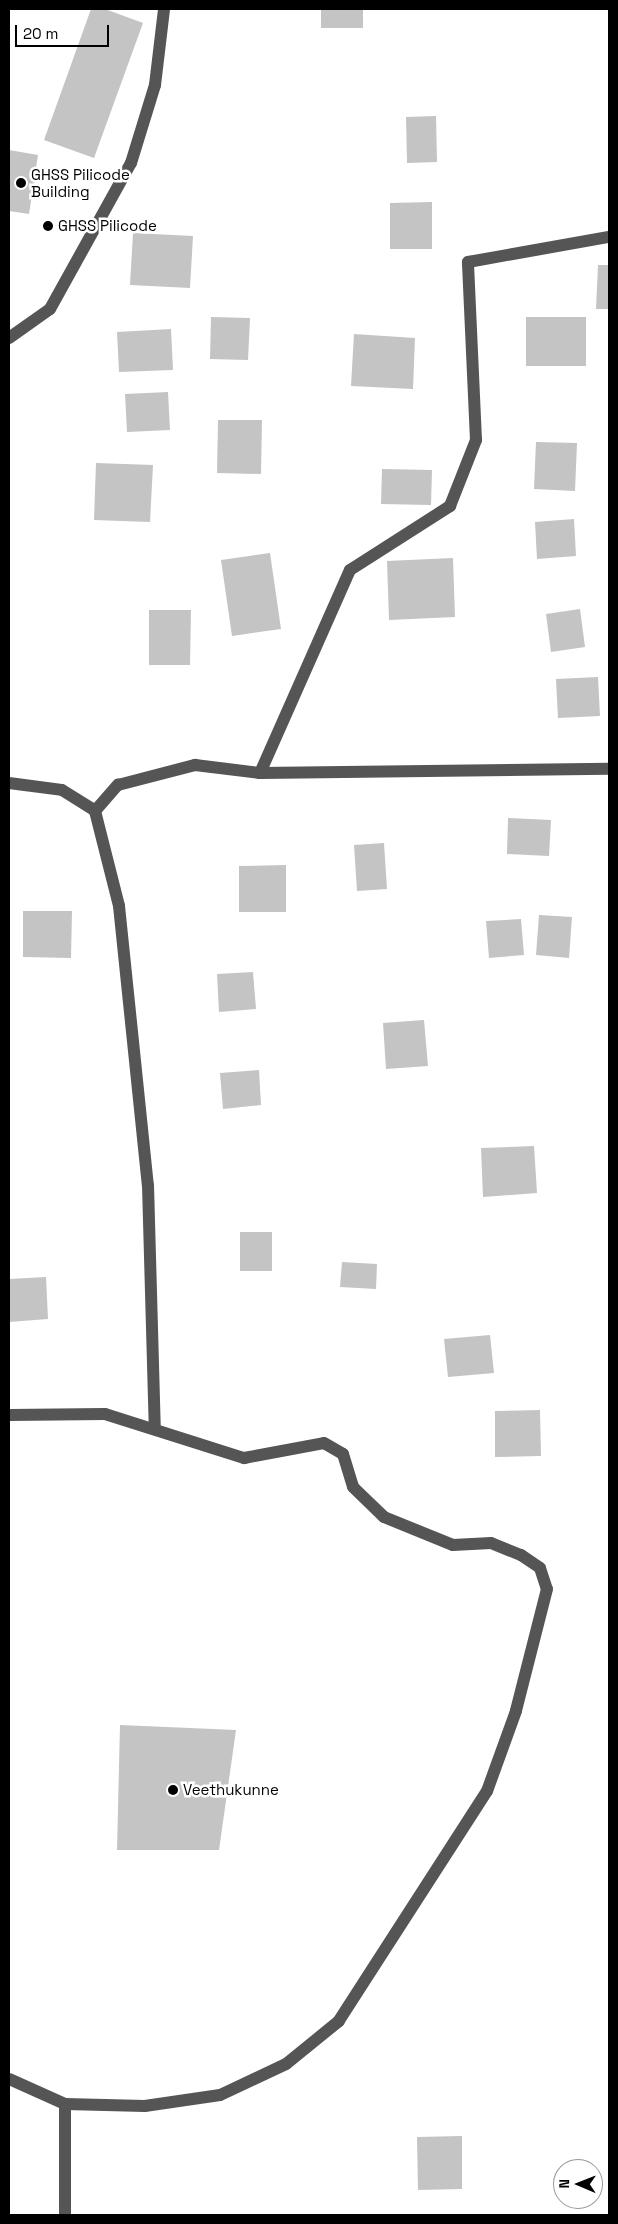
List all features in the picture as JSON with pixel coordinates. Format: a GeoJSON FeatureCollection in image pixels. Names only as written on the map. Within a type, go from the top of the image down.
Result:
{"type":"FeatureCollection","features":[{"type":"Feature","properties":{"kind":"street"},"geometry":{"type":"LineString","coordinates":[[12,333],[50,309],[131,163],[155,85],[164,9]]}},
{"type":"Feature","properties":{"kind":"street"},"geometry":{"type":"LineString","coordinates":[[260,773],[350,570],[450,506],[476,440],[468,262],[609,237]]}},
{"type":"Feature","properties":{"kind":"street"},"geometry":{"type":"LineString","coordinates":[[95,811],[118,785],[150,774],[195,765],[260,773],[609,769]]}},
{"type":"Feature","properties":{"kind":"street"},"geometry":{"type":"LineString","coordinates":[[9,783],[62,790],[95,811],[120,906],[148,1185],[155,1429]]}},
{"type":"Feature","properties":{"kind":"street"},"geometry":{"type":"LineString","coordinates":[[9,1415],[105,1414],[244,1458],[324,1443],[343,1454],[353,1487],[384,1517],[453,1545],[491,1543],[521,1554],[540,1568],[547,1589],[516,1711],[487,1791],[339,2020],[286,2064],[220,2095],[145,2106],[65,2104],[9,2079]]}},
{"type":"Feature","properties":{"kind":"street"},"geometry":{"type":"LineString","coordinates":[[65,2104],[65,2215]]}},
{"type":"Feature","properties":{"kind":"building"},"geometry":{"type":"Polygon","coordinates":[[[91,9],[105,9],[143,23],[94,158],[44,140],[91,9]]]}},
{"type":"Feature","properties":{"kind":"building"},"geometry":{"type":"Polygon","coordinates":[[[321,9],[363,9],[363,28],[321,28],[321,9]]]}},
{"type":"Feature","properties":{"kind":"building"},"geometry":{"type":"Polygon","coordinates":[[[436,116],[437,162],[407,163],[406,117],[436,116]]]}},
{"type":"Feature","properties":{"kind":"building","name":"GHSS Pilicode Building"},"geometry":{"type":"Polygon","coordinates":[[[9,150],[38,155],[29,214],[9,211],[9,150]]]}},
{"type":"Feature","properties":{"kind":"building"},"geometry":{"type":"Polygon","coordinates":[[[432,202],[432,249],[390,249],[390,203],[432,202]]]}},
{"type":"Feature","properties":{"kind":"building"},"geometry":{"type":"Polygon","coordinates":[[[133,233],[193,236],[190,288],[130,285],[133,233]]]}},
{"type":"Feature","properties":{"kind":"building"},"geometry":{"type":"Polygon","coordinates":[[[598,265],[609,265],[609,309],[596,309],[598,265]]]}},
{"type":"Feature","properties":{"kind":"building"},"geometry":{"type":"Polygon","coordinates":[[[211,317],[250,318],[248,360],[210,359],[211,317]]]}},
{"type":"Feature","properties":{"kind":"building"},"geometry":{"type":"Polygon","coordinates":[[[526,317],[586,317],[586,366],[526,366],[526,317]]]}},
{"type":"Feature","properties":{"kind":"building"},"geometry":{"type":"Polygon","coordinates":[[[171,329],[173,370],[119,372],[117,332],[171,329]]]}},
{"type":"Feature","properties":{"kind":"building"},"geometry":{"type":"Polygon","coordinates":[[[354,334],[415,338],[413,389],[351,386],[354,334]]]}},
{"type":"Feature","properties":{"kind":"building"},"geometry":{"type":"Polygon","coordinates":[[[168,392],[170,430],[127,432],[125,394],[168,392]]]}},
{"type":"Feature","properties":{"kind":"building"},"geometry":{"type":"Polygon","coordinates":[[[218,420],[262,420],[261,474],[217,473],[218,420]]]}},
{"type":"Feature","properties":{"kind":"building"},"geometry":{"type":"Polygon","coordinates":[[[536,442],[577,443],[575,491],[534,489],[536,442]]]}},
{"type":"Feature","properties":{"kind":"building"},"geometry":{"type":"Polygon","coordinates":[[[96,463],[153,465],[150,522],[94,520],[96,463]]]}},
{"type":"Feature","properties":{"kind":"building"},"geometry":{"type":"Polygon","coordinates":[[[382,469],[432,470],[431,505],[381,504],[382,469]]]}},
{"type":"Feature","properties":{"kind":"building"},"geometry":{"type":"Polygon","coordinates":[[[574,519],[576,556],[537,559],[535,522],[574,519]]]}},
{"type":"Feature","properties":{"kind":"building"},"geometry":{"type":"Polygon","coordinates":[[[270,553],[281,629],[232,636],[221,560],[270,553]]]}},
{"type":"Feature","properties":{"kind":"building"},"geometry":{"type":"Polygon","coordinates":[[[453,558],[455,617],[389,620],[387,561],[453,558]]]}},
{"type":"Feature","properties":{"kind":"building"},"geometry":{"type":"Polygon","coordinates":[[[580,609],[585,647],[551,652],[546,614],[580,609]]]}},
{"type":"Feature","properties":{"kind":"building"},"geometry":{"type":"Polygon","coordinates":[[[149,610],[191,610],[190,665],[149,665],[149,610]]]}},
{"type":"Feature","properties":{"kind":"building"},"geometry":{"type":"Polygon","coordinates":[[[598,677],[600,716],[558,718],[556,679],[598,677]]]}},
{"type":"Feature","properties":{"kind":"building"},"geometry":{"type":"Polygon","coordinates":[[[508,818],[551,820],[549,856],[507,854],[508,818]]]}},
{"type":"Feature","properties":{"kind":"building"},"geometry":{"type":"Polygon","coordinates":[[[384,843],[387,889],[357,891],[354,845],[384,843]]]}},
{"type":"Feature","properties":{"kind":"building"},"geometry":{"type":"Polygon","coordinates":[[[286,865],[286,912],[239,912],[239,866],[286,865]]]}},
{"type":"Feature","properties":{"kind":"building"},"geometry":{"type":"Polygon","coordinates":[[[23,911],[72,911],[71,958],[23,957],[23,911]]]}},
{"type":"Feature","properties":{"kind":"building"},"geometry":{"type":"Polygon","coordinates":[[[539,915],[572,917],[569,958],[536,955],[539,915]]]}},
{"type":"Feature","properties":{"kind":"building"},"geometry":{"type":"Polygon","coordinates":[[[521,919],[524,955],[489,958],[486,921],[521,919]]]}},
{"type":"Feature","properties":{"kind":"building"},"geometry":{"type":"Polygon","coordinates":[[[253,972],[256,1009],[219,1012],[217,974],[253,972]]]}},
{"type":"Feature","properties":{"kind":"building"},"geometry":{"type":"Polygon","coordinates":[[[424,1020],[428,1066],[386,1069],[383,1023],[424,1020]]]}},
{"type":"Feature","properties":{"kind":"building"},"geometry":{"type":"Polygon","coordinates":[[[259,1070],[261,1105],[223,1109],[220,1073],[259,1070]]]}},
{"type":"Feature","properties":{"kind":"building"},"geometry":{"type":"Polygon","coordinates":[[[534,1146],[537,1193],[483,1197],[481,1148],[534,1146]]]}},
{"type":"Feature","properties":{"kind":"building"},"geometry":{"type":"Polygon","coordinates":[[[240,1232],[272,1232],[272,1271],[240,1271],[240,1232]]]}},
{"type":"Feature","properties":{"kind":"building"},"geometry":{"type":"Polygon","coordinates":[[[342,1262],[377,1264],[376,1289],[340,1287],[342,1262]]]}},
{"type":"Feature","properties":{"kind":"building"},"geometry":{"type":"Polygon","coordinates":[[[46,1277],[48,1319],[9,1322],[9,1279],[46,1277]]]}},
{"type":"Feature","properties":{"kind":"building"},"geometry":{"type":"Polygon","coordinates":[[[490,1335],[494,1373],[448,1377],[444,1339],[490,1335]]]}},
{"type":"Feature","properties":{"kind":"building"},"geometry":{"type":"Polygon","coordinates":[[[540,1410],[541,1456],[495,1457],[495,1411],[540,1410]]]}},
{"type":"Feature","properties":{"kind":"building","name":"Veethukunne"},"geometry":{"type":"Polygon","coordinates":[[[120,1725],[236,1730],[219,1850],[117,1850],[120,1725]]]}},
{"type":"Feature","properties":{"kind":"building"},"geometry":{"type":"Polygon","coordinates":[[[462,2136],[462,2189],[418,2190],[417,2137],[462,2136]]]}},
{"type":"Feature","properties":{"kind":"place","name":"GHSS Pilicode Building"},"geometry":{"type":"Point","coordinates":[21,183]}},
{"type":"Feature","properties":{"kind":"place","name":"GHSS Pilicode"},"geometry":{"type":"Point","coordinates":[48,226]}},
{"type":"Feature","properties":{"kind":"place","name":"Veethukunne"},"geometry":{"type":"Point","coordinates":[173,1790]}}]}
